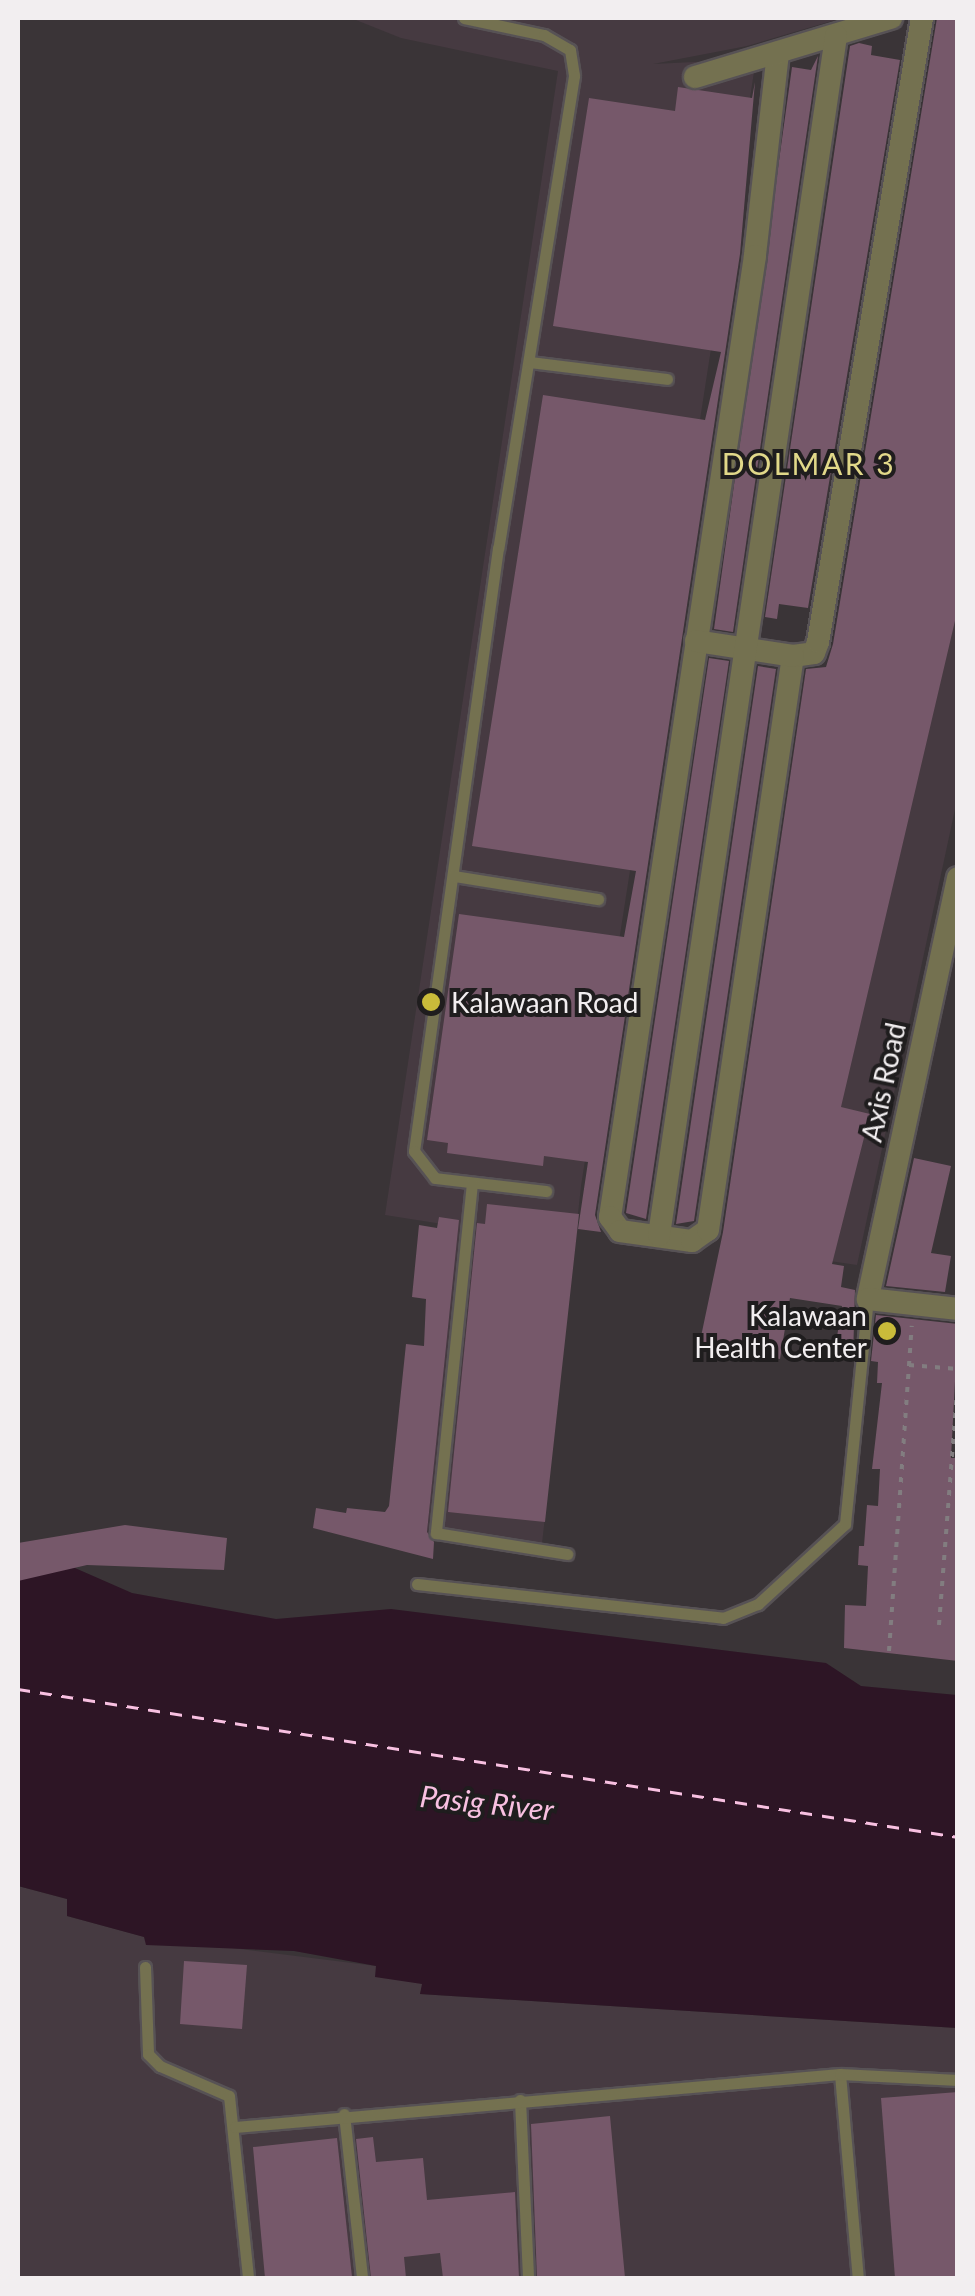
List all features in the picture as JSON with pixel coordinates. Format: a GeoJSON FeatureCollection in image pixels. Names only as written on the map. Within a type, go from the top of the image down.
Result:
{"type":"FeatureCollection","features":[{"type":"Feature","properties":{"kind":"street"},"geometry":{"type":"LineString","coordinates":[[695,77],[891,18]]}},
{"type":"Feature","properties":{"kind":"street"},"geometry":{"type":"LineString","coordinates":[[696,640],[793,656],[814,653],[818,642],[922,18]]}},
{"type":"Feature","properties":{"kind":"street"},"geometry":{"type":"LineString","coordinates":[[659,1235],[836,36]]}},
{"type":"Feature","properties":{"kind":"street"},"geometry":{"type":"LineString","coordinates":[[778,53],[755,256],[610,1216],[620,1230],[692,1241],[708,1230],[793,656]]}},
{"type":"Feature","properties":{"kind":"street","name":"Axis Road"},"geometry":{"type":"LineString","coordinates":[[868,1299],[958,878]]}},
{"type":"Feature","properties":{"kind":"street"},"geometry":{"type":"LineString","coordinates":[[868,1299],[958,1309]]}},
{"type":"Feature","properties":{"kind":"lane"},"geometry":{"type":"LineString","coordinates":[[464,18],[544,35],[570,50],[574,76],[414,1152],[435,1178],[546,1191]]}},
{"type":"Feature","properties":{"kind":"lane"},"geometry":{"type":"LineString","coordinates":[[529,362],[667,379]]}},
{"type":"Feature","properties":{"kind":"lane"},"geometry":{"type":"LineString","coordinates":[[454,876],[598,899]]}},
{"type":"Feature","properties":{"kind":"lane"},"geometry":{"type":"LineString","coordinates":[[472,1184],[436,1533],[567,1554]]}},
{"type":"Feature","properties":{"kind":"lane"},"geometry":{"type":"LineString","coordinates":[[417,1584],[724,1618],[758,1604],[845,1524],[868,1299]]}},
{"type":"Feature","properties":{"kind":"lane"},"geometry":{"type":"LineString","coordinates":[[146,1967],[148,2054],[160,2066],[229,2096],[236,2126],[248,2278]]}},
{"type":"Feature","properties":{"kind":"lane"},"geometry":{"type":"LineString","coordinates":[[236,2126],[840,2074],[958,2080]]}},
{"type":"Feature","properties":{"kind":"lane"},"geometry":{"type":"LineString","coordinates":[[840,2074],[858,2278]]}},
{"type":"Feature","properties":{"kind":"lane"},"geometry":{"type":"LineString","coordinates":[[520,2100],[528,2278]]}},
{"type":"Feature","properties":{"kind":"lane"},"geometry":{"type":"LineString","coordinates":[[344,2114],[362,2278]]}},
{"type":"Feature","properties":{"kind":"path"},"geometry":{"type":"LineString","coordinates":[[889,1651],[914,1304]]}},
{"type":"Feature","properties":{"kind":"path"},"geometry":{"type":"LineString","coordinates":[[909,1365],[958,1369]]}},
{"type":"Feature","properties":{"kind":"path"},"geometry":{"type":"LineString","coordinates":[[939,1625],[958,1378]]}},
{"type":"Feature","properties":{"kind":"shaded area"},"geometry":{"type":"Polygon","coordinates":[[[351,18],[842,18],[747,46],[653,64],[756,59],[581,1186],[541,1553],[427,1535],[455,1226],[385,1215],[558,71],[401,38],[351,18]]]}},
{"type":"Feature","properties":{"kind":"shaded area"},"geometry":{"type":"Polygon","coordinates":[[[957,104],[957,800],[857,1265],[735,1247],[957,104]]]}},
{"type":"Feature","properties":{"kind":"shaded area"},"geometry":{"type":"Polygon","coordinates":[[[18,1886],[67,1899],[67,1916],[145,1937],[376,1966],[423,1984],[420,1994],[957,2028],[957,2278],[18,2278],[18,1886]]]}},
{"type":"Feature","properties":{"kind":"water","name":"Pasig River"},"geometry":{"type":"Polygon","coordinates":[[[18,1543],[132,1593],[276,1619],[391,1609],[826,1663],[861,1686],[957,1695],[957,2028],[420,1994],[422,1984],[375,1977],[376,1966],[294,1951],[146,1945],[144,1937],[67,1916],[67,1899],[18,1886],[18,1543]]]}},
{"type":"Feature","properties":{"kind":"building"},"geometry":{"type":"Polygon","coordinates":[[[937,18],[958,18],[958,608],[841,1107],[870,1114],[832,1264],[844,1266],[841,1287],[855,1290],[853,1358],[834,1355],[842,1306],[790,1298],[780,1359],[699,1346],[723,1232],[806,669],[826,667],[833,644],[937,18]]]}},
{"type":"Feature","properties":{"kind":"building"},"geometry":{"type":"Polygon","coordinates":[[[850,46],[872,46],[871,55],[900,60],[808,608],[779,604],[777,619],[765,617],[850,46]]]}},
{"type":"Feature","properties":{"kind":"building"},"geometry":{"type":"Polygon","coordinates":[[[818,56],[733,632],[714,629],[792,67],[811,70],[818,56]]]}},
{"type":"Feature","properties":{"kind":"building"},"geometry":{"type":"Polygon","coordinates":[[[755,82],[740,254],[595,1215],[601,1232],[578,1229],[588,1162],[544,1156],[543,1166],[447,1153],[448,1143],[427,1140],[459,914],[624,937],[636,871],[472,846],[543,395],[705,420],[721,352],[553,326],[589,98],[675,111],[678,87],[752,98],[755,82]]]}},
{"type":"Feature","properties":{"kind":"building"},"geometry":{"type":"Polygon","coordinates":[[[709,658],[729,661],[646,1219],[626,1213],[709,658]]]}},
{"type":"Feature","properties":{"kind":"building"},"geometry":{"type":"Polygon","coordinates":[[[758,666],[776,669],[694,1221],[676,1224],[758,666]]]}},
{"type":"Feature","properties":{"kind":"building"},"geometry":{"type":"Polygon","coordinates":[[[914,1158],[951,1166],[931,1253],[951,1256],[945,1292],[886,1286],[914,1158]]]}},
{"type":"Feature","properties":{"kind":"building"},"geometry":{"type":"Polygon","coordinates":[[[487,1204],[579,1214],[545,1522],[448,1512],[477,1223],[485,1224],[487,1204]]]}},
{"type":"Feature","properties":{"kind":"building"},"geometry":{"type":"Polygon","coordinates":[[[439,1217],[459,1220],[427,1532],[434,1542],[433,1559],[313,1528],[316,1508],[346,1513],[347,1508],[385,1512],[389,1506],[406,1344],[424,1346],[426,1299],[412,1297],[419,1225],[437,1228],[439,1217]]]}},
{"type":"Feature","properties":{"kind":"building"},"geometry":{"type":"Polygon","coordinates":[[[876,1315],[958,1324],[951,1458],[958,1458],[958,1661],[844,1648],[845,1605],[866,1606],[868,1566],[858,1565],[859,1546],[864,1546],[867,1505],[878,1506],[880,1469],[872,1469],[882,1383],[877,1383],[878,1362],[871,1361],[876,1315]]]}},
{"type":"Feature","properties":{"kind":"building"},"geometry":{"type":"Polygon","coordinates":[[[125,1525],[227,1538],[224,1570],[87,1565],[18,1581],[18,1543],[125,1525]]]}},
{"type":"Feature","properties":{"kind":"building"},"geometry":{"type":"Polygon","coordinates":[[[184,1961],[247,1965],[242,2029],[180,2024],[184,1961]]]}},
{"type":"Feature","properties":{"kind":"building"},"geometry":{"type":"Polygon","coordinates":[[[958,2092],[958,2278],[895,2278],[881,2098],[958,2092]]]}},
{"type":"Feature","properties":{"kind":"building"},"geometry":{"type":"Polygon","coordinates":[[[610,2116],[625,2278],[537,2278],[531,2124],[610,2116]]]}},
{"type":"Feature","properties":{"kind":"building"},"geometry":{"type":"Polygon","coordinates":[[[373,2137],[376,2162],[423,2158],[427,2200],[515,2192],[519,2278],[443,2278],[440,2253],[404,2257],[406,2278],[371,2278],[356,2139],[373,2137]]]}},
{"type":"Feature","properties":{"kind":"building"},"geometry":{"type":"Polygon","coordinates":[[[337,2138],[352,2277],[265,2278],[253,2147],[337,2138]]]}},
{"type":"Feature","properties":{"kind":"ferry route"},"geometry":{"type":"LineString","coordinates":[[18,1689],[958,1837]]}},
{"type":"Feature","properties":{"kind":"place","name":"Kalawaan Road"},"geometry":{"type":"Point","coordinates":[431,1002]}},
{"type":"Feature","properties":{"kind":"place","name":"Kalawaan Health Center"},"geometry":{"type":"Point","coordinates":[887,1331]}},
{"type":"Feature","properties":{"kind":"district","name":"DOLMAR 3"},"geometry":{"type":"Point","coordinates":[809,463]}}]}
